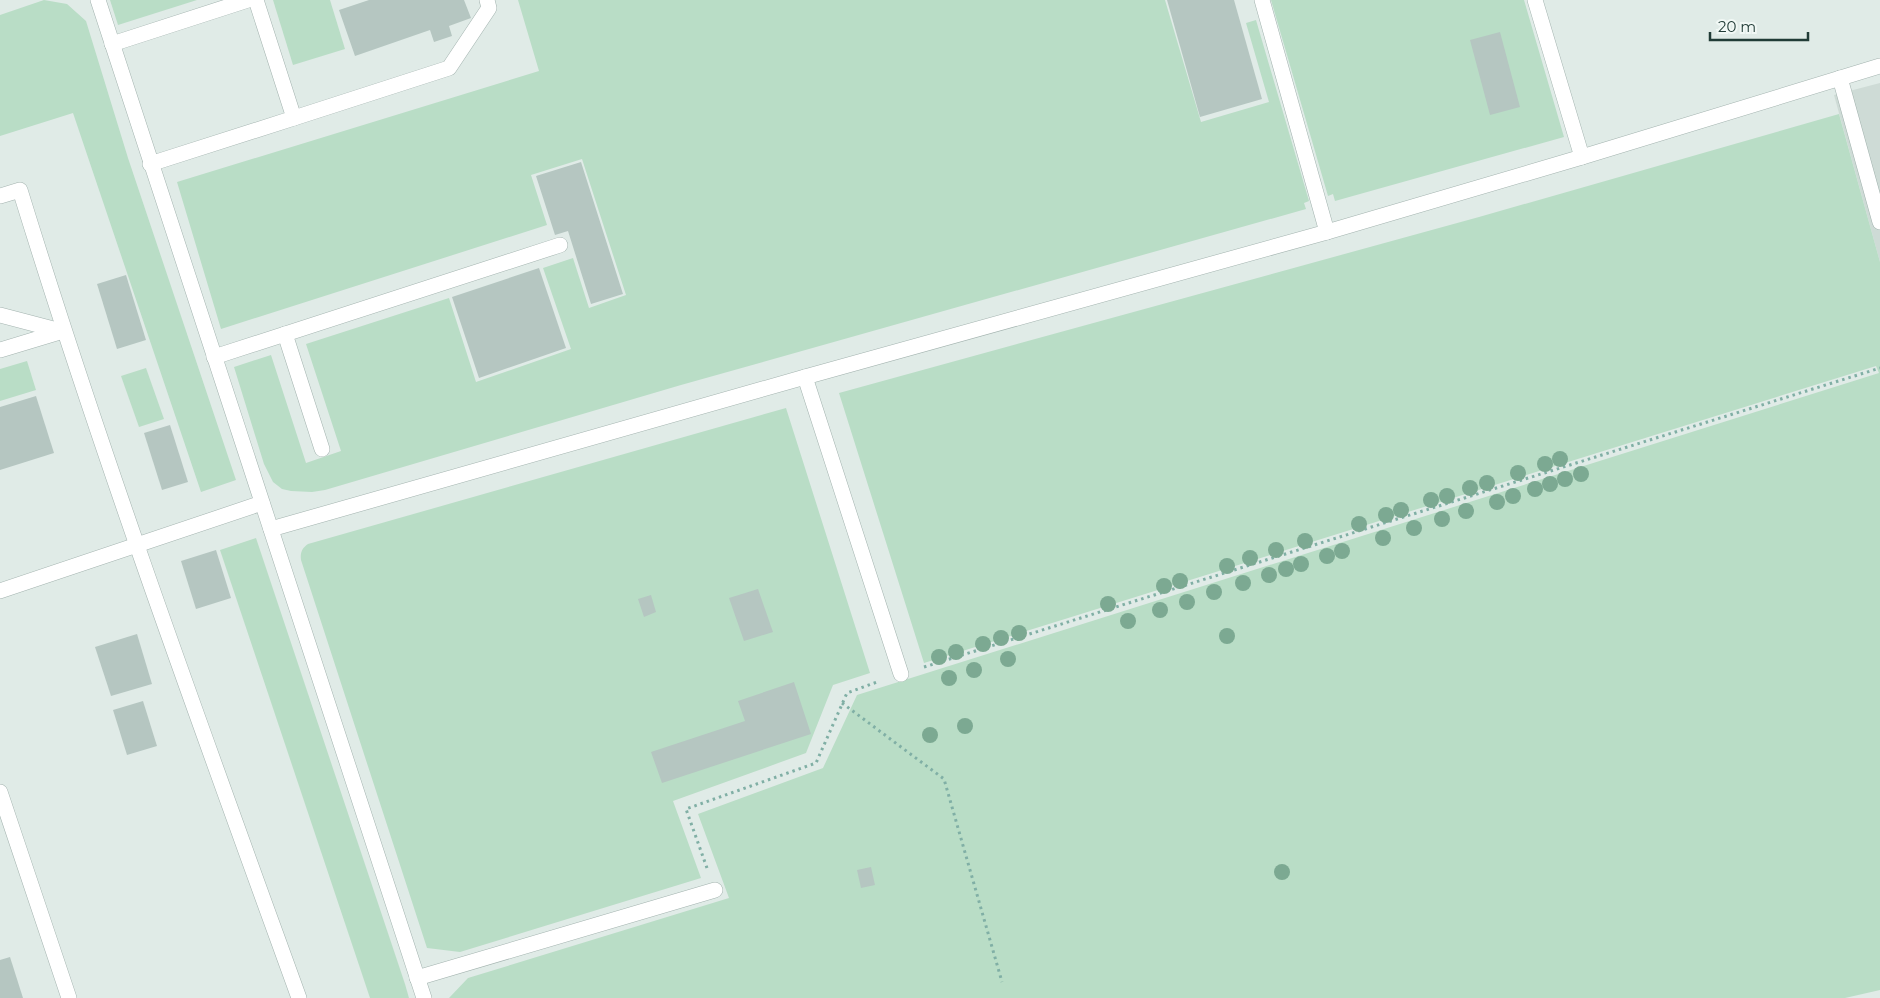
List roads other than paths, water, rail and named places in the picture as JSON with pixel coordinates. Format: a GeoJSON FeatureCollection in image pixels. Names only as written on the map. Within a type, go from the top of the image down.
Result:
{"type":"FeatureCollection","features":[{"type":"Feature","properties":{"kind":"lane"},"geometry":{"type":"LineString","coordinates":[[98,0],[424,998]]}},
{"type":"Feature","properties":{"kind":"lane"},"geometry":{"type":"LineString","coordinates":[[112,44],[248,0]]}},
{"type":"Feature","properties":{"kind":"lane"},"geometry":{"type":"LineString","coordinates":[[256,0],[294,118]]}},
{"type":"Feature","properties":{"kind":"lane"},"geometry":{"type":"LineString","coordinates":[[150,164],[449,68],[489,8],[487,0]]}},
{"type":"Feature","properties":{"kind":"lane"},"geometry":{"type":"LineString","coordinates":[[1262,0],[1327,232]]}},
{"type":"Feature","properties":{"kind":"lane"},"geometry":{"type":"LineString","coordinates":[[1535,0],[1582,157]]}},
{"type":"Feature","properties":{"kind":"lane"},"geometry":{"type":"LineString","coordinates":[[271,529],[805,377],[1327,232],[1880,66]]}},
{"type":"Feature","properties":{"kind":"lane"},"geometry":{"type":"LineString","coordinates":[[1840,78],[1880,222]]}},
{"type":"Feature","properties":{"kind":"lane"},"geometry":{"type":"LineString","coordinates":[[0,196],[20,190],[63,331],[135,544],[298,998]]}},
{"type":"Feature","properties":{"kind":"lane"},"geometry":{"type":"LineString","coordinates":[[214,357],[560,245]]}},
{"type":"Feature","properties":{"kind":"lane"},"geometry":{"type":"LineString","coordinates":[[0,315],[63,331]]}},
{"type":"Feature","properties":{"kind":"lane"},"geometry":{"type":"LineString","coordinates":[[0,350],[63,331]]}},
{"type":"Feature","properties":{"kind":"lane"},"geometry":{"type":"LineString","coordinates":[[285,334],[322,449]]}},
{"type":"Feature","properties":{"kind":"lane"},"geometry":{"type":"LineString","coordinates":[[805,377],[901,674]]}},
{"type":"Feature","properties":{"kind":"lane"},"geometry":{"type":"LineString","coordinates":[[0,591],[135,544],[262,503]]}},
{"type":"Feature","properties":{"kind":"lane"},"geometry":{"type":"LineString","coordinates":[[0,792],[69,998]]}},
{"type":"Feature","properties":{"kind":"lane"},"geometry":{"type":"LineString","coordinates":[[417,978],[715,890]]}}]}
